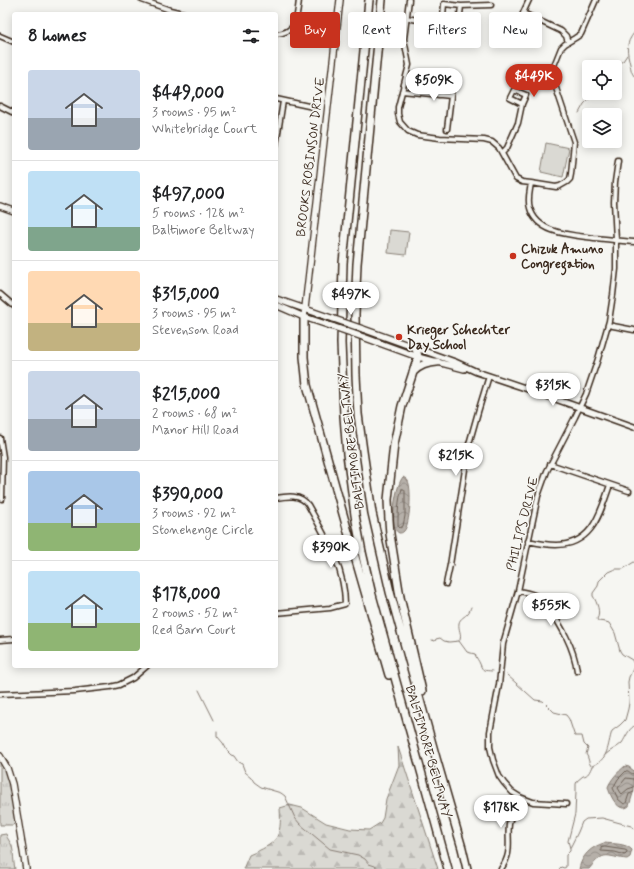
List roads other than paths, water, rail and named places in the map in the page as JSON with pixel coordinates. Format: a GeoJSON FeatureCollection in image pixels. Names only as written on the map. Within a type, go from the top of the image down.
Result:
{"type":"FeatureCollection","features":[{"type":"Feature","properties":{"kind":"highway","name":"BALTIMORE BELTWAY"},"geometry":{"type":"LineString","coordinates":[[369,0],[343,263],[341,344],[347,454],[355,516],[372,595],[448,869]]}},
{"type":"Feature","properties":{"kind":"highway","name":"BALTIMORE BELTWAY"},"geometry":{"type":"LineString","coordinates":[[382,0],[357,264],[355,340],[358,414],[367,482],[379,548],[467,869]]}},
{"type":"Feature","properties":{"kind":"highway"},"geometry":{"type":"LineString","coordinates":[[304,313],[304,357],[307,386],[312,406],[378,637],[419,773],[424,781]]}},
{"type":"Feature","properties":{"kind":"highway"},"geometry":{"type":"LineString","coordinates":[[416,348],[418,357],[402,406],[394,444],[388,500],[393,556],[405,622],[417,666],[436,758]]}},
{"type":"Feature","properties":{"kind":"highway"},"geometry":{"type":"LineString","coordinates":[[413,372],[421,365],[437,362]]}},
{"type":"Feature","properties":{"kind":"main road","name":"BROOKS ROBINSON DRIVE"},"geometry":{"type":"LineString","coordinates":[[304,313],[340,0]]}},
{"type":"Feature","properties":{"kind":"main road"},"geometry":{"type":"LineString","coordinates":[[0,206],[12,210]]}},
{"type":"Feature","properties":{"kind":"main road"},"geometry":{"type":"LineString","coordinates":[[278,300],[334,327],[418,357]]}},
{"type":"Feature","properties":{"kind":"main road"},"geometry":{"type":"LineString","coordinates":[[278,306],[334,319],[416,348]]}},
{"type":"Feature","properties":{"kind":"main road"},"geometry":{"type":"LineString","coordinates":[[0,756],[11,779],[26,869]]}},
{"type":"Feature","properties":{"kind":"street"},"geometry":{"type":"LineString","coordinates":[[142,0],[178,12]]}},
{"type":"Feature","properties":{"kind":"street"},"geometry":{"type":"LineString","coordinates":[[278,34],[287,32],[294,24],[299,0]]}},
{"type":"Feature","properties":{"kind":"street"},"geometry":{"type":"LineString","coordinates":[[410,0],[404,39],[409,65],[398,107],[400,122],[408,131],[417,135],[467,140],[484,140],[492,142],[499,148],[516,179],[522,182],[556,187],[570,180],[574,142],[553,79],[555,62],[561,48],[581,34],[596,0]]}},
{"type":"Feature","properties":{"kind":"street"},"geometry":{"type":"LineString","coordinates":[[529,0],[523,13],[561,31],[566,36],[568,42]]}},
{"type":"Feature","properties":{"kind":"street"},"geometry":{"type":"LineString","coordinates":[[443,12],[444,4],[461,6],[491,5]]}},
{"type":"Feature","properties":{"kind":"street"},"geometry":{"type":"LineString","coordinates":[[460,12],[461,6]]}},
{"type":"Feature","properties":{"kind":"street"},"geometry":{"type":"LineString","coordinates":[[407,18],[414,19]]}},
{"type":"Feature","properties":{"kind":"street"},"geometry":{"type":"LineString","coordinates":[[0,36],[12,41]]}},
{"type":"Feature","properties":{"kind":"street"},"geometry":{"type":"LineString","coordinates":[[438,95],[439,83],[452,84],[448,129]]}},
{"type":"Feature","properties":{"kind":"street"},"geometry":{"type":"LineString","coordinates":[[402,91],[451,96]]}},
{"type":"Feature","properties":{"kind":"street"},"geometry":{"type":"LineString","coordinates":[[278,99],[313,107]]}},
{"type":"Feature","properties":{"kind":"street"},"geometry":{"type":"LineString","coordinates":[[278,129],[283,100]]}},
{"type":"Feature","properties":{"kind":"street"},"geometry":{"type":"LineString","coordinates":[[502,153],[507,148],[518,123],[522,104]]}},
{"type":"Feature","properties":{"kind":"street"},"geometry":{"type":"LineString","coordinates":[[0,106],[12,112]]}},
{"type":"Feature","properties":{"kind":"street","name":"PHILIPS DRIVE"},"geometry":{"type":"LineString","coordinates":[[566,804],[533,802],[512,792],[499,776],[491,754],[489,740],[500,677],[503,644],[518,590],[538,496],[550,464],[580,408],[608,325],[615,280],[616,240],[614,197],[618,161]]}},
{"type":"Feature","properties":{"kind":"street"},"geometry":{"type":"LineString","coordinates":[[531,183],[530,210],[541,224],[553,230],[571,235],[634,242]]}},
{"type":"Feature","properties":{"kind":"street"},"geometry":{"type":"LineString","coordinates":[[0,294],[12,304]]}},
{"type":"Feature","properties":{"kind":"street"},"geometry":{"type":"LineString","coordinates":[[608,325],[634,330]]}},
{"type":"Feature","properties":{"kind":"street"},"geometry":{"type":"LineString","coordinates":[[416,348],[455,362],[477,372]]}},
{"type":"Feature","properties":{"kind":"street"},"geometry":{"type":"LineString","coordinates":[[418,357],[490,376],[634,427]]}},
{"type":"Feature","properties":{"kind":"street"},"geometry":{"type":"LineString","coordinates":[[446,584],[469,444],[490,376]]}},
{"type":"Feature","properties":{"kind":"street"},"geometry":{"type":"LineString","coordinates":[[0,438],[3,457],[2,500]]}},
{"type":"Feature","properties":{"kind":"street"},"geometry":{"type":"LineString","coordinates":[[550,464],[629,491]]}},
{"type":"Feature","properties":{"kind":"street"},"geometry":{"type":"LineString","coordinates":[[528,541],[556,545],[571,542],[582,537],[596,523],[610,485]]}},
{"type":"Feature","properties":{"kind":"street"},"geometry":{"type":"LineString","coordinates":[[278,498],[285,496],[302,498],[308,505],[335,556],[344,590],[345,604],[330,608],[278,613]]}},
{"type":"Feature","properties":{"kind":"street"},"geometry":{"type":"LineString","coordinates":[[518,590],[536,595],[548,606],[570,645],[576,662],[577,671]]}},
{"type":"Feature","properties":{"kind":"street"},"geometry":{"type":"LineString","coordinates":[[0,640],[12,640]]}},
{"type":"Feature","properties":{"kind":"street"},"geometry":{"type":"LineString","coordinates":[[0,694],[75,691],[110,687],[119,685],[133,678],[145,668]]}},
{"type":"Feature","properties":{"kind":"street"},"geometry":{"type":"LineString","coordinates":[[501,869],[506,862],[510,848],[509,832],[511,815],[520,797]]}},
{"type":"Feature","properties":{"kind":"water"},"geometry":{"type":"Polygon","coordinates":[[[403,477],[407,480],[409,485],[410,507],[406,527],[402,533],[399,533],[396,530],[394,523],[394,510],[396,494],[400,481],[403,477]]]}},
{"type":"Feature","properties":{"kind":"water"},"geometry":{"type":"Polygon","coordinates":[[[625,766],[634,771],[634,790],[629,806],[622,808],[616,803],[608,787],[615,776],[625,766]]]}},
{"type":"Feature","properties":{"kind":"water"},"geometry":{"type":"Polygon","coordinates":[[[604,843],[626,846],[632,850],[630,857],[627,859],[606,856],[599,859],[589,869],[579,869],[582,860],[588,852],[604,843]]]}},
{"type":"Feature","properties":{"kind":"waterway"},"geometry":{"type":"LineString","coordinates":[[634,33],[628,44],[628,55],[634,76]]}},
{"type":"Feature","properties":{"kind":"waterway"},"geometry":{"type":"LineString","coordinates":[[622,62],[627,55]]}},
{"type":"Feature","properties":{"kind":"waterway"},"geometry":{"type":"LineString","coordinates":[[579,113],[588,100]]}},
{"type":"Feature","properties":{"kind":"waterway"},"geometry":{"type":"LineString","coordinates":[[634,562],[623,569],[615,569],[608,572],[599,581],[598,586],[593,593],[598,608],[598,621],[609,623],[615,633],[620,651],[632,660],[634,664]]}},
{"type":"Feature","properties":{"kind":"waterway"},"geometry":{"type":"LineString","coordinates":[[460,640],[460,621],[469,612],[471,607]]}},
{"type":"Feature","properties":{"kind":"waterway"},"geometry":{"type":"LineString","coordinates":[[432,640],[435,641],[436,639],[440,638],[449,642],[459,641]]}},
{"type":"Feature","properties":{"kind":"waterway"},"geometry":{"type":"LineString","coordinates":[[459,641],[467,652],[475,654],[483,669],[492,671]]}},
{"type":"Feature","properties":{"kind":"waterway"},"geometry":{"type":"LineString","coordinates":[[559,869],[561,867],[566,867],[566,855],[570,851],[568,841],[575,814],[577,781],[588,774],[592,766],[602,760],[612,731],[625,720],[629,703],[628,682],[634,667]]}},
{"type":"Feature","properties":{"kind":"waterway"},"geometry":{"type":"LineString","coordinates":[[507,675],[535,700],[543,701],[554,712],[566,715],[575,736],[582,736],[584,744],[588,748],[586,754],[591,766]]}},
{"type":"Feature","properties":{"kind":"waterway"},"geometry":{"type":"LineString","coordinates":[[199,690],[214,720]]}},
{"type":"Feature","properties":{"kind":"waterway"},"geometry":{"type":"LineString","coordinates":[[605,755],[622,743],[634,726]]}},
{"type":"Feature","properties":{"kind":"waterway"},"geometry":{"type":"LineString","coordinates":[[217,731],[217,736],[228,752],[242,764],[245,772],[254,782],[261,787],[281,793],[285,796],[295,818],[300,824],[330,849],[358,855],[365,859],[369,864],[379,869]]}},
{"type":"Feature","properties":{"kind":"waterway"},"geometry":{"type":"LineString","coordinates":[[570,848],[582,822],[586,819],[602,818],[634,828]]}},
{"type":"Feature","properties":{"kind":"place","name":"Chizuk Amuno Congregation"},"geometry":{"type":"Point","coordinates":[513,256]}},
{"type":"Feature","properties":{"kind":"place","name":"Krieger Schechter Day School"},"geometry":{"type":"Point","coordinates":[399,337]}}]}
